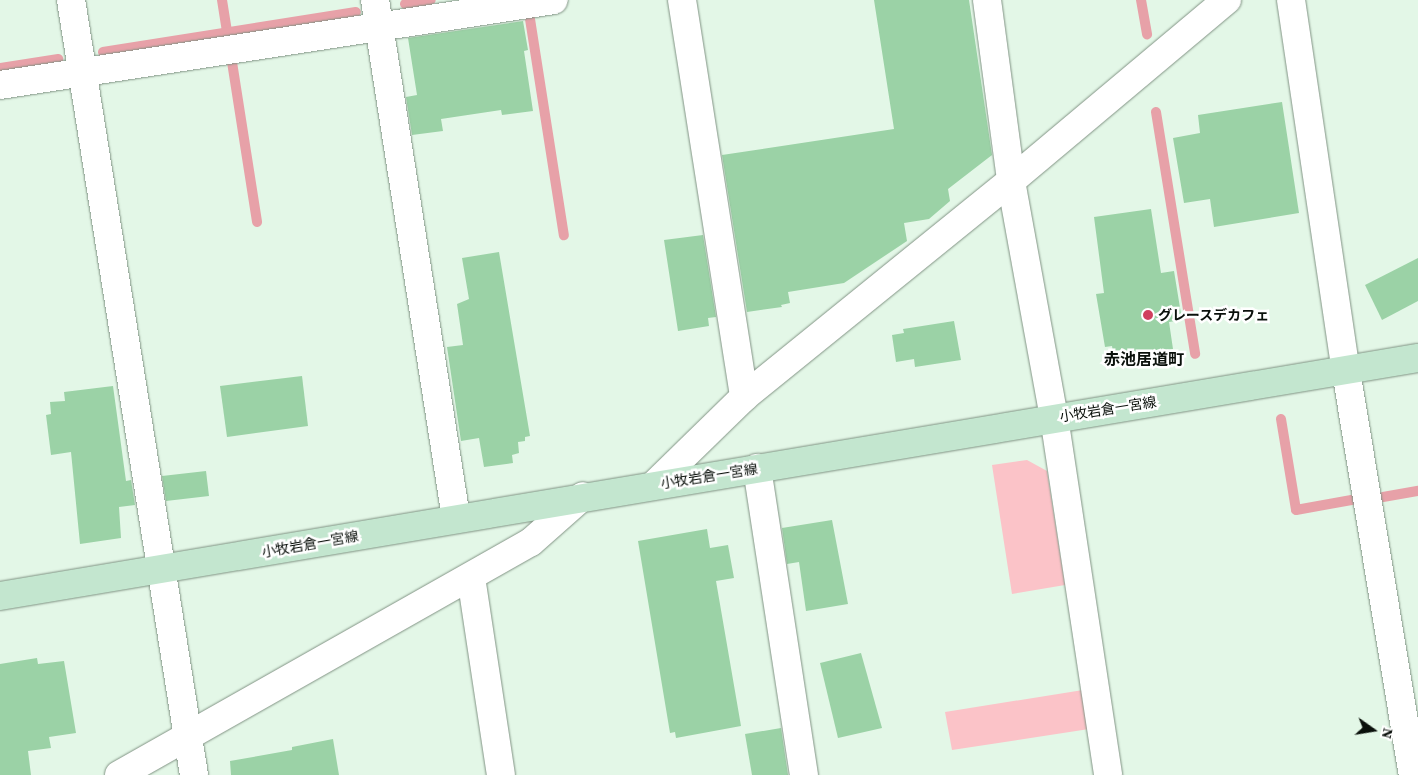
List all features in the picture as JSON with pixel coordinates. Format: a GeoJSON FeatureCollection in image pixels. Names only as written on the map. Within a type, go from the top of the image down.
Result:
{"type":"FeatureCollection","features":[{"type":"Feature","properties":{"kind":"main road","name":"小牧岩倉一宮線"},"geometry":{"type":"LineString","coordinates":[[0,596],[161,570],[582,496],[1418,358]]}},
{"type":"Feature","properties":{"kind":"street"},"geometry":{"type":"LineString","coordinates":[[72,0],[194,775]]}},
{"type":"Feature","properties":{"kind":"street"},"geometry":{"type":"LineString","coordinates":[[375,0],[456,518]]}},
{"type":"Feature","properties":{"kind":"street"},"geometry":{"type":"LineString","coordinates":[[0,85],[554,0]]}},
{"type":"Feature","properties":{"kind":"street"},"geometry":{"type":"LineString","coordinates":[[682,0],[744,397]]}},
{"type":"Feature","properties":{"kind":"street"},"geometry":{"type":"LineString","coordinates":[[987,0],[1011,181],[1054,417],[1108,775]]}},
{"type":"Feature","properties":{"kind":"street"},"geometry":{"type":"LineString","coordinates":[[655,484],[744,397],[1011,181],[1227,0]]}},
{"type":"Feature","properties":{"kind":"street"},"geometry":{"type":"LineString","coordinates":[[1291,0],[1346,371],[1413,775]]}},
{"type":"Feature","properties":{"kind":"street"},"geometry":{"type":"LineString","coordinates":[[757,468],[804,775]]}},
{"type":"Feature","properties":{"kind":"street"},"geometry":{"type":"LineString","coordinates":[[119,775],[471,578],[531,542],[582,496]]}},
{"type":"Feature","properties":{"kind":"street"},"geometry":{"type":"LineString","coordinates":[[471,578],[501,775]]}},
{"type":"Feature","properties":{"kind":"shaded area"},"geometry":{"type":"Polygon","coordinates":[[[1027,460],[1047,471],[1065,585],[1012,594],[992,465],[1027,460]]]}},
{"type":"Feature","properties":{"kind":"shaded area"},"geometry":{"type":"Polygon","coordinates":[[[1083,690],[1089,729],[952,750],[945,712],[1083,690]]]}},
{"type":"Feature","properties":{"kind":"building"},"geometry":{"type":"Polygon","coordinates":[[[874,0],[969,0],[992,155],[948,189],[950,201],[929,219],[904,223],[907,241],[844,283],[788,292],[790,303],[781,305],[782,307],[747,312],[722,155],[894,129],[874,0]]]}},
{"type":"Feature","properties":{"kind":"building"},"geometry":{"type":"Polygon","coordinates":[[[523,21],[528,50],[524,51],[533,111],[502,115],[501,110],[441,119],[443,131],[412,135],[406,97],[417,95],[408,38],[523,21]]]}},
{"type":"Feature","properties":{"kind":"building"},"geometry":{"type":"Polygon","coordinates":[[[1282,102],[1299,213],[1214,227],[1210,199],[1184,203],[1173,138],[1200,133],[1198,115],[1282,102]]]}},
{"type":"Feature","properties":{"kind":"building"},"geometry":{"type":"Polygon","coordinates":[[[1151,209],[1161,273],[1174,271],[1182,320],[1169,322],[1173,349],[1114,358],[1112,346],[1105,347],[1096,294],[1104,293],[1094,217],[1151,209]]]}},
{"type":"Feature","properties":{"kind":"building"},"geometry":{"type":"Polygon","coordinates":[[[703,235],[716,317],[708,318],[709,326],[678,331],[664,240],[703,235]]]}},
{"type":"Feature","properties":{"kind":"building"},"geometry":{"type":"Polygon","coordinates":[[[499,252],[530,436],[525,437],[525,441],[518,442],[519,453],[512,455],[513,463],[484,467],[479,438],[461,441],[447,347],[463,345],[457,304],[469,299],[462,258],[499,252]]]}},
{"type":"Feature","properties":{"kind":"building"},"geometry":{"type":"Polygon","coordinates":[[[1418,258],[1418,301],[1382,320],[1365,285],[1418,258]]]}},
{"type":"Feature","properties":{"kind":"building"},"geometry":{"type":"Polygon","coordinates":[[[954,321],[961,360],[915,367],[914,359],[896,362],[892,335],[904,333],[903,329],[954,321]]]}},
{"type":"Feature","properties":{"kind":"building"},"geometry":{"type":"Polygon","coordinates":[[[302,376],[308,426],[227,437],[220,386],[302,376]]]}},
{"type":"Feature","properties":{"kind":"building"},"geometry":{"type":"Polygon","coordinates":[[[113,386],[126,481],[131,480],[135,505],[119,507],[121,538],[80,544],[71,452],[51,455],[46,415],[51,414],[50,402],[65,401],[64,392],[113,386]]]}},
{"type":"Feature","properties":{"kind":"building"},"geometry":{"type":"Polygon","coordinates":[[[206,471],[209,496],[166,501],[162,476],[206,471]]]}},
{"type":"Feature","properties":{"kind":"building"},"geometry":{"type":"Polygon","coordinates":[[[832,520],[848,604],[806,611],[799,562],[787,564],[782,528],[832,520]]]}},
{"type":"Feature","properties":{"kind":"building"},"geometry":{"type":"Polygon","coordinates":[[[707,529],[710,548],[728,545],[734,578],[716,581],[741,726],[676,738],[675,732],[670,733],[638,541],[707,529]]]}},
{"type":"Feature","properties":{"kind":"building"},"geometry":{"type":"Polygon","coordinates":[[[861,653],[882,728],[838,738],[820,663],[861,653]]]}},
{"type":"Feature","properties":{"kind":"building"},"geometry":{"type":"Polygon","coordinates":[[[37,658],[38,664],[64,661],[76,733],[49,737],[51,748],[28,751],[31,775],[0,775],[0,664],[37,658]]]}},
{"type":"Feature","properties":{"kind":"building"},"geometry":{"type":"Polygon","coordinates":[[[781,728],[788,775],[752,775],[745,734],[781,728]]]}},
{"type":"Feature","properties":{"kind":"building"},"geometry":{"type":"Polygon","coordinates":[[[333,739],[339,775],[231,775],[230,761],[292,750],[292,747],[333,739]]]}},
{"type":"Feature","properties":{"kind":"waterway"},"geometry":{"type":"LineString","coordinates":[[222,0],[227,32]]}},
{"type":"Feature","properties":{"kind":"waterway"},"geometry":{"type":"LineString","coordinates":[[405,4],[431,0]]}},
{"type":"Feature","properties":{"kind":"waterway"},"geometry":{"type":"LineString","coordinates":[[1141,0],[1147,34]]}},
{"type":"Feature","properties":{"kind":"waterway"},"geometry":{"type":"LineString","coordinates":[[103,52],[356,12]]}},
{"type":"Feature","properties":{"kind":"waterway"},"geometry":{"type":"LineString","coordinates":[[530,19],[564,235]]}},
{"type":"Feature","properties":{"kind":"waterway"},"geometry":{"type":"LineString","coordinates":[[0,68],[58,59]]}},
{"type":"Feature","properties":{"kind":"waterway"},"geometry":{"type":"LineString","coordinates":[[232,62],[257,222]]}},
{"type":"Feature","properties":{"kind":"waterway"},"geometry":{"type":"LineString","coordinates":[[1156,112],[1195,354]]}},
{"type":"Feature","properties":{"kind":"waterway"},"geometry":{"type":"LineString","coordinates":[[1281,419],[1296,510],[1357,499]]}},
{"type":"Feature","properties":{"kind":"waterway"},"geometry":{"type":"LineString","coordinates":[[1383,497],[1418,491]]}},
{"type":"Feature","properties":{"kind":"place","name":"グレースデカフェ"},"geometry":{"type":"Point","coordinates":[1148,315]}},
{"type":"Feature","properties":{"kind":"district","name":"赤池居道町"},"geometry":{"type":"Point","coordinates":[1144,359]}}]}
